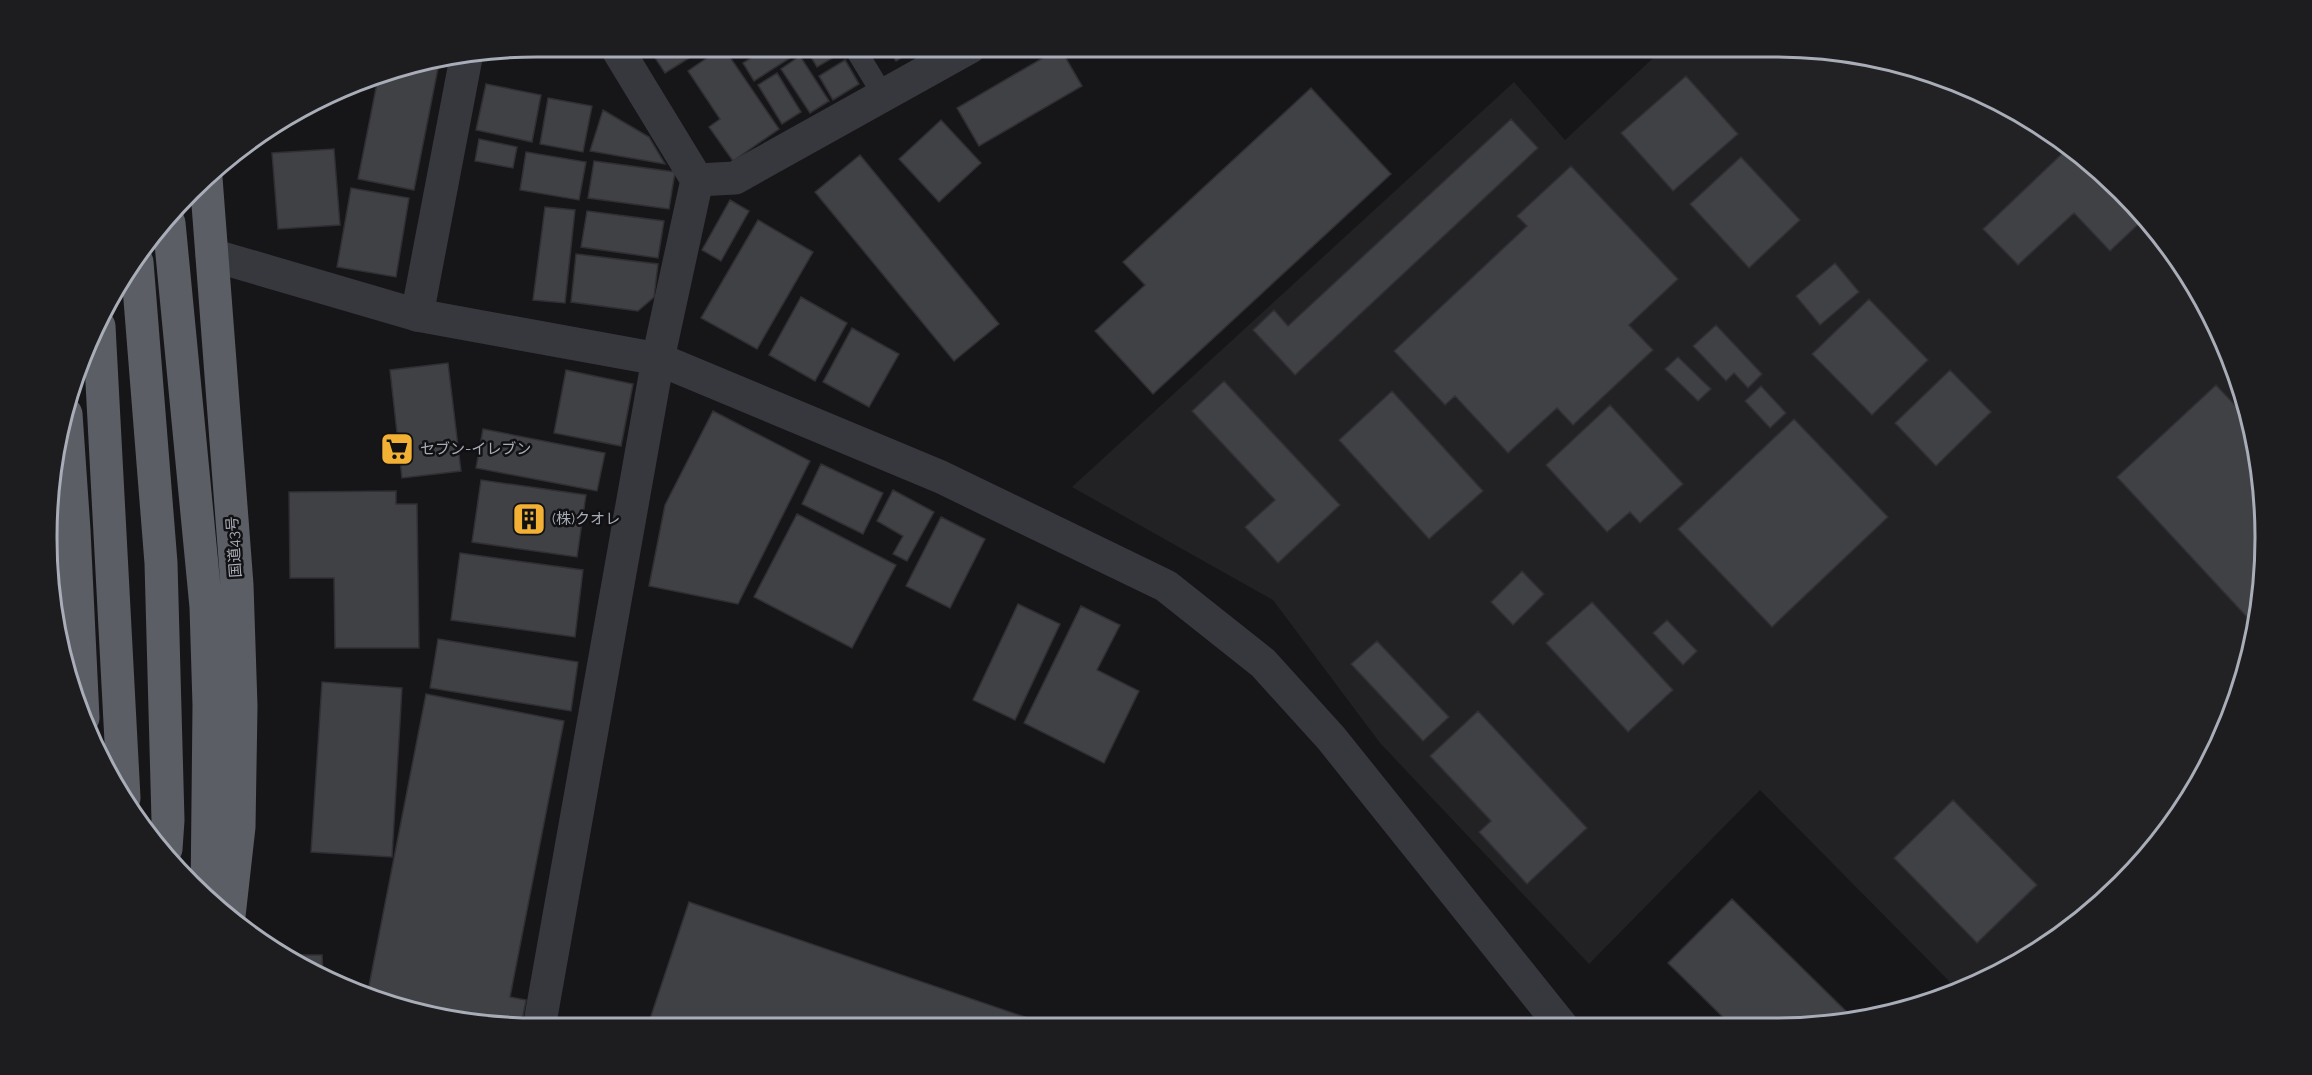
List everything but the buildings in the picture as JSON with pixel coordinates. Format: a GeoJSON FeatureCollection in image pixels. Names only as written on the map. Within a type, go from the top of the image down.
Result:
{"type":"FeatureCollection","features":[{"type":"Feature","properties":{"kind":"highway","name":"国道43号"},"geometry":{"type":"LineString","coordinates":[[207,189],[237,585],[241,706],[239,826],[231,907]]}},
{"type":"Feature","properties":{"kind":"highway"},"geometry":{"type":"LineString","coordinates":[[170,229],[206,607],[209,705],[207,886]]}},
{"type":"Feature","properties":{"kind":"highway"},"geometry":{"type":"LineString","coordinates":[[138,271],[161,563],[168,820],[166,843]]}},
{"type":"Feature","properties":{"kind":"highway"},"geometry":{"type":"LineString","coordinates":[[100,341],[123,781]]}},
{"type":"Feature","properties":{"kind":"highway"},"geometry":{"type":"LineString","coordinates":[[68,436],[75,530],[82,688]]}},
{"type":"Feature","properties":{"kind":"street"},"geometry":{"type":"LineString","coordinates":[[541,1018],[658,360],[697,180],[623,57]]}},
{"type":"Feature","properties":{"kind":"street"},"geometry":{"type":"LineString","coordinates":[[697,180],[735,178],[950,57]]}},
{"type":"Feature","properties":{"kind":"street"},"geometry":{"type":"LineString","coordinates":[[417,315],[464,63]]}},
{"type":"Feature","properties":{"kind":"street"},"geometry":{"type":"LineString","coordinates":[[212,255],[417,315],[658,360],[941,477],[1166,586],[1263,663],[1331,738],[1555,1018]]}},
{"type":"Feature","properties":{"kind":"lane"},"geometry":{"type":"LineString","coordinates":[[861,57],[883,95]]}},
{"type":"Feature","properties":{"kind":"shaded area"},"geometry":{"type":"Polygon","coordinates":[[[1654,57],[1806,58],[1868,66],[1899,73],[1987,107],[2015,121],[2067,156],[2091,176],[2136,221],[2156,245],[2191,297],[2229,383],[2239,413],[2251,475],[2254,506],[2254,569],[2246,631],[2239,662],[2205,750],[2191,778],[2156,830],[2136,854],[2091,899],[2067,919],[2015,954],[1947,985],[1950,982],[1760,790],[1589,964],[1380,743],[1273,600],[1072,487],[1514,82],[1565,140],[1654,57]]]}},
{"type":"Feature","properties":{"kind":"place","name":"セブン-イレブン"},"geometry":{"type":"Point","coordinates":[397,449]}},
{"type":"Feature","properties":{"kind":"place","name":"(株)クオレ"},"geometry":{"type":"Point","coordinates":[529,519]}}]}
